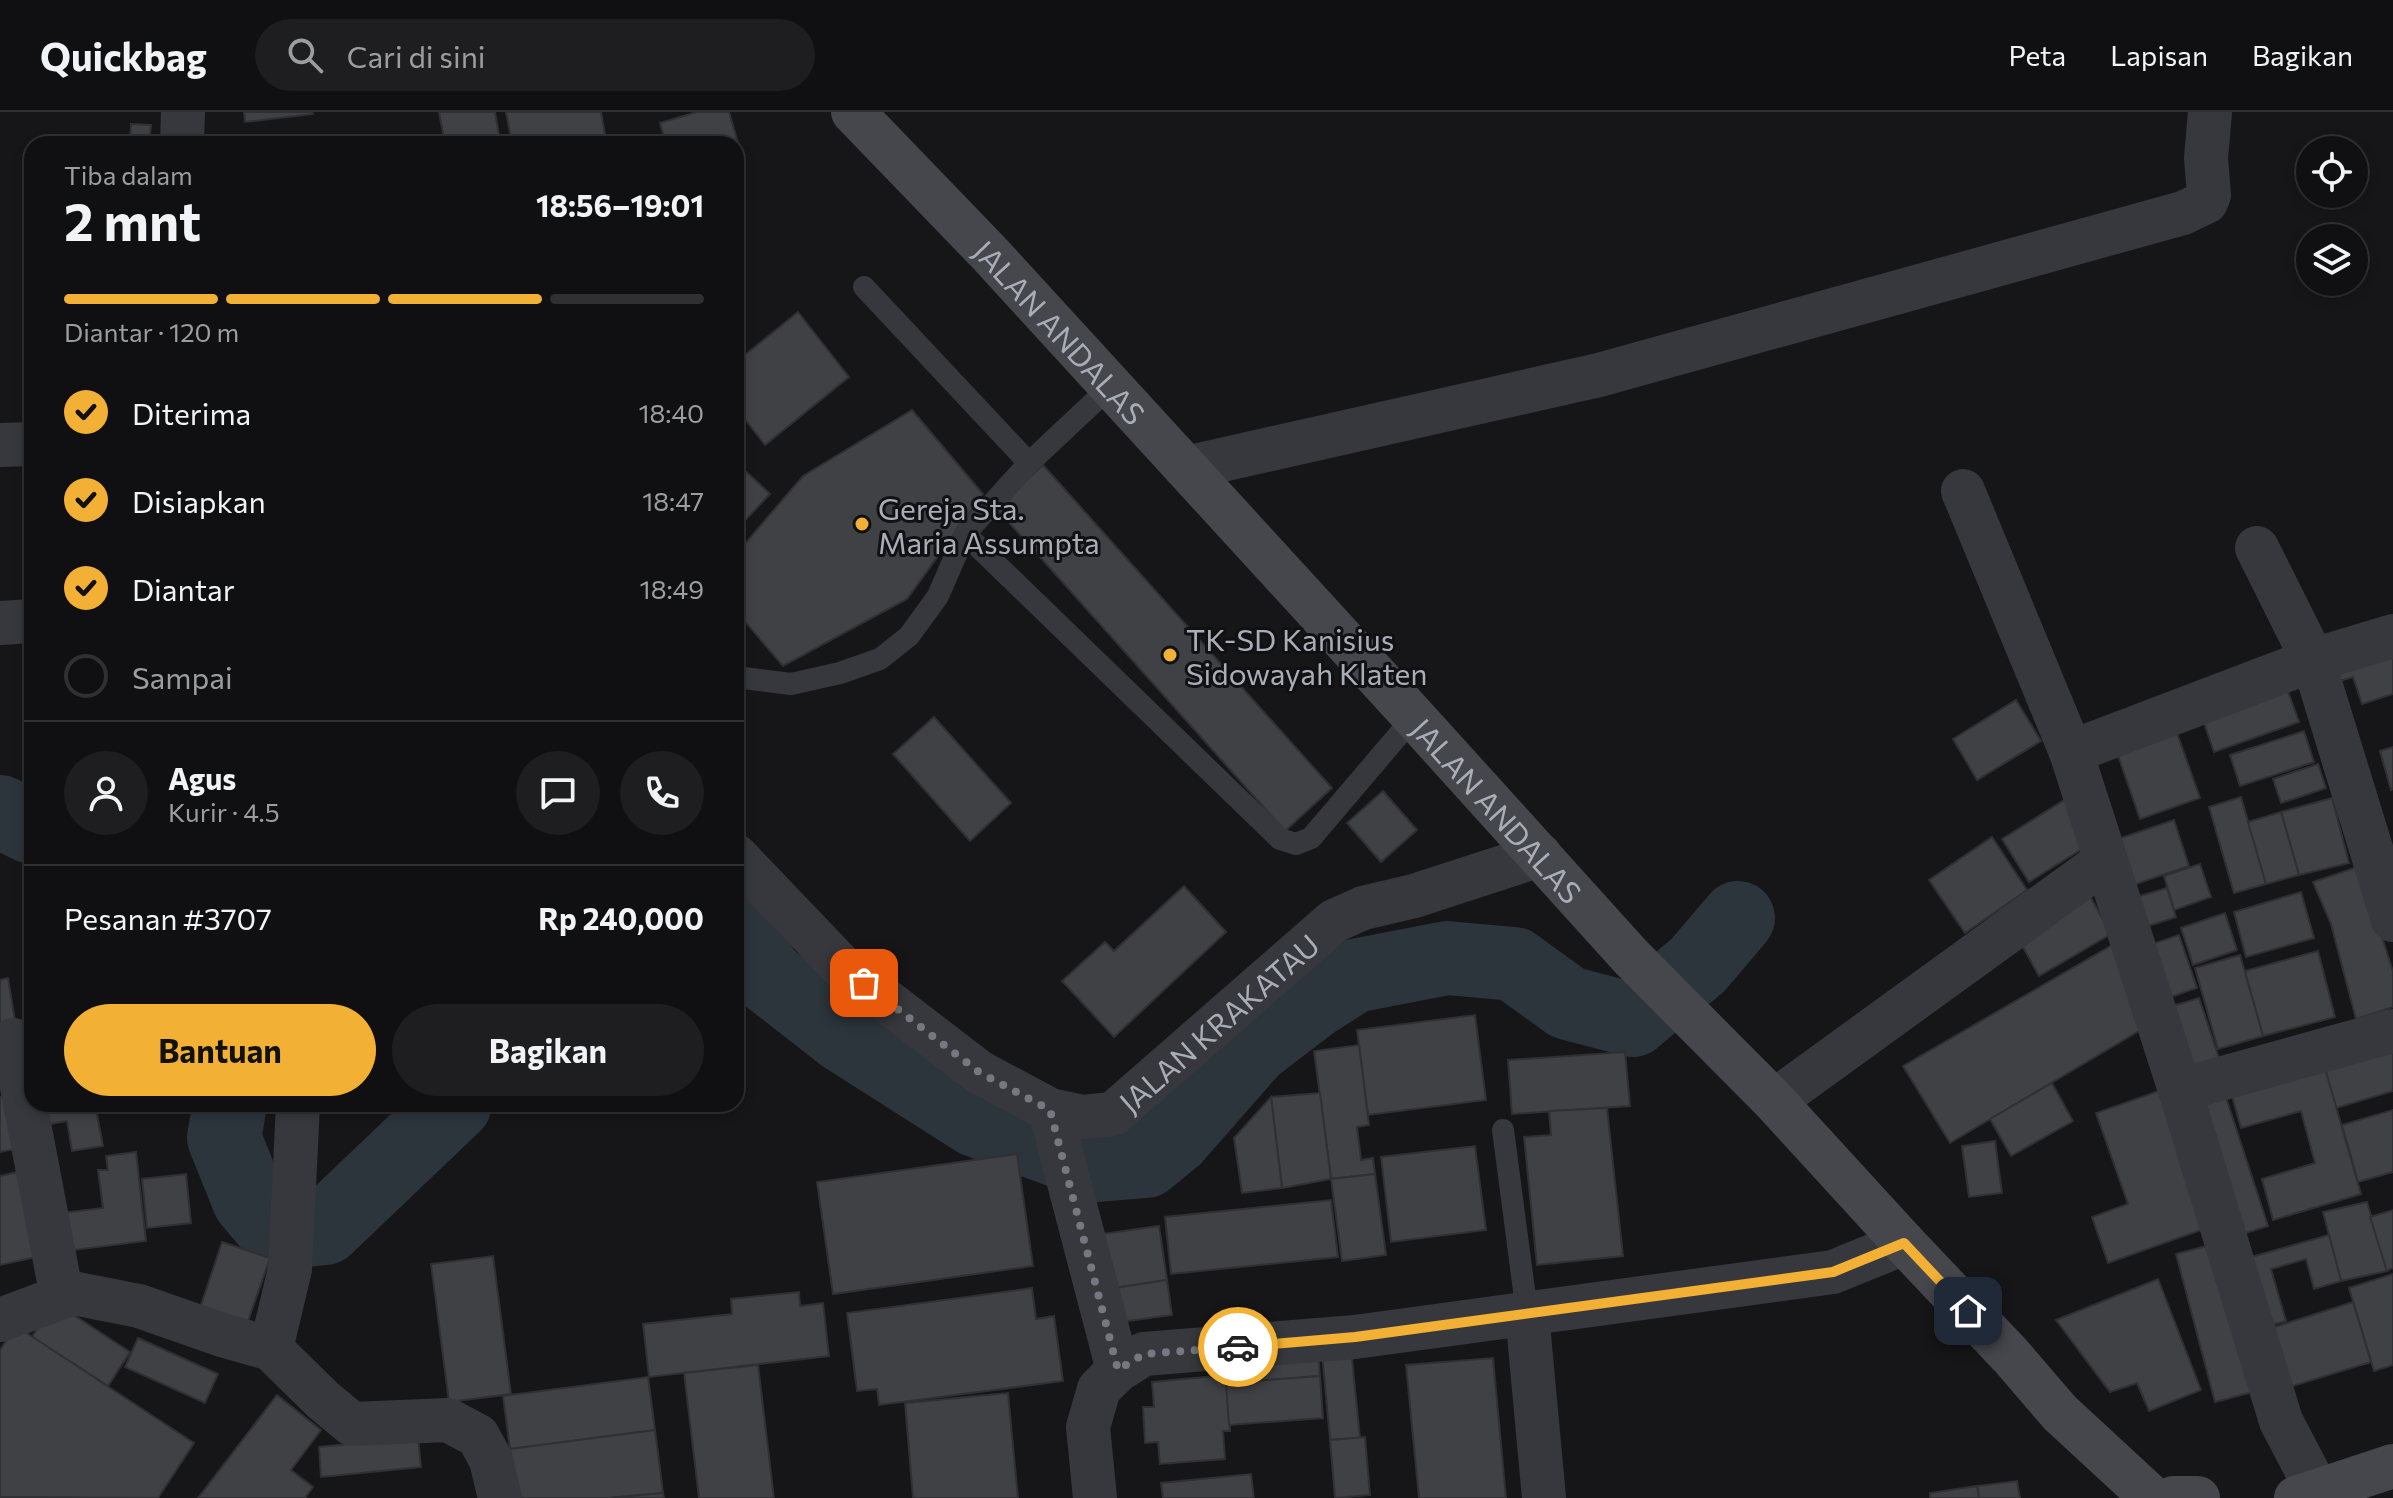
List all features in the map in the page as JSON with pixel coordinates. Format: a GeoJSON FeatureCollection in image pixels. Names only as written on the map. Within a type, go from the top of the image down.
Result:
{"type":"FeatureCollection","features":[{"type":"Feature","properties":{"kind":"main road","name":"JALAN ANDALAS"},"geometry":{"type":"LineString","coordinates":[[853,112],[989,253],[1631,957],[1774,1101],[2060,1413],[2152,1498]]}},
{"type":"Feature","properties":{"kind":"main road"},"geometry":{"type":"LineString","coordinates":[[2307,1494],[2393,1466]]}},
{"type":"Feature","properties":{"kind":"main road"},"geometry":{"type":"LineString","coordinates":[[2173,1498],[2198,1498]]}},
{"type":"Feature","properties":{"kind":"street"},"geometry":{"type":"LineString","coordinates":[[182,136],[183,112]]}},
{"type":"Feature","properties":{"kind":"street"},"geometry":{"type":"LineString","coordinates":[[1186,468],[1599,375],[2183,213],[2206,202],[2209,195],[2206,158],[2210,112]]}},
{"type":"Feature","properties":{"kind":"street"},"geometry":{"type":"LineString","coordinates":[[0,445],[24,444]]}},
{"type":"Feature","properties":{"kind":"street"},"geometry":{"type":"LineString","coordinates":[[1963,491],[2071,752],[2180,1090],[2281,1421],[2307,1494]]}},
{"type":"Feature","properties":{"kind":"street"},"geometry":{"type":"LineString","coordinates":[[2257,548],[2313,660],[2393,920]]}},
{"type":"Feature","properties":{"kind":"street"},"geometry":{"type":"LineString","coordinates":[[0,623],[24,622]]}},
{"type":"Feature","properties":{"kind":"street"},"geometry":{"type":"LineString","coordinates":[[2071,752],[2313,660],[2393,636]]}},
{"type":"Feature","properties":{"kind":"street","name":"JALAN KRAKATAU"},"geometry":{"type":"LineString","coordinates":[[744,864],[841,966],[979,1072],[1052,1117],[1083,1117],[1113,1114],[1334,921],[1363,908],[1414,896],[1540,855]]}},
{"type":"Feature","properties":{"kind":"street"},"geometry":{"type":"LineString","coordinates":[[1774,1101],[2105,861]]}},
{"type":"Feature","properties":{"kind":"street"},"geometry":{"type":"LineString","coordinates":[[2180,1090],[2393,1031]]}},
{"type":"Feature","properties":{"kind":"street"},"geometry":{"type":"LineString","coordinates":[[13,1040],[24,1098]]}},
{"type":"Feature","properties":{"kind":"street"},"geometry":{"type":"LineString","coordinates":[[27,1112],[62,1297]]}},
{"type":"Feature","properties":{"kind":"street"},"geometry":{"type":"LineString","coordinates":[[271,1349],[290,1269],[298,1112]]}},
{"type":"Feature","properties":{"kind":"street"},"geometry":{"type":"LineString","coordinates":[[1052,1117],[1118,1370]]}},
{"type":"Feature","properties":{"kind":"street"},"geometry":{"type":"LineString","coordinates":[[1095,1498],[1088,1427],[1099,1389],[1118,1370],[1144,1354],[1355,1337],[1833,1272],[1904,1243]]}},
{"type":"Feature","properties":{"kind":"street"},"geometry":{"type":"LineString","coordinates":[[0,1320],[73,1293],[139,1306],[271,1349],[352,1424],[448,1420],[478,1436],[491,1460],[500,1498]]}},
{"type":"Feature","properties":{"kind":"street"},"geometry":{"type":"LineString","coordinates":[[1527,1313],[1544,1498]]}},
{"type":"Feature","properties":{"kind":"lane"},"geometry":{"type":"LineString","coordinates":[[864,287],[1029,463]]}},
{"type":"Feature","properties":{"kind":"lane"},"geometry":{"type":"LineString","coordinates":[[744,678],[791,684],[840,673],[880,659],[909,636],[938,596],[965,534],[1029,463],[1110,387]]}},
{"type":"Feature","properties":{"kind":"lane"},"geometry":{"type":"LineString","coordinates":[[965,534],[1280,839],[1296,844],[1311,838],[1414,717]]}},
{"type":"Feature","properties":{"kind":"lane"},"geometry":{"type":"LineString","coordinates":[[1503,1130],[1527,1313]]}},
{"type":"Feature","properties":{"kind":"building"},"geometry":{"type":"Polygon","coordinates":[[[244,112],[312,112],[313,114],[245,122],[244,112]]]}},
{"type":"Feature","properties":{"kind":"building"},"geometry":{"type":"Polygon","coordinates":[[[439,112],[495,112],[499,135],[444,136],[439,112]]]}},
{"type":"Feature","properties":{"kind":"building"},"geometry":{"type":"Polygon","coordinates":[[[506,112],[601,112],[605,136],[510,136],[506,112]]]}},
{"type":"Feature","properties":{"kind":"building"},"geometry":{"type":"Polygon","coordinates":[[[697,112],[729,112],[736,136],[664,136],[660,123],[697,112]]]}},
{"type":"Feature","properties":{"kind":"building"},"geometry":{"type":"Polygon","coordinates":[[[131,124],[151,125],[150,136],[130,136],[131,124]]]}},
{"type":"Feature","properties":{"kind":"building"},"geometry":{"type":"Polygon","coordinates":[[[798,312],[849,377],[765,445],[744,418],[744,356],[798,312]]]}},
{"type":"Feature","properties":{"kind":"building","name":"Gereja Sta. Maria Assumpta"},"geometry":{"type":"Polygon","coordinates":[[[912,410],[983,494],[907,599],[783,666],[744,620],[744,545],[803,476],[912,410]]]}},
{"type":"Feature","properties":{"kind":"building"},"geometry":{"type":"Polygon","coordinates":[[[1043,465],[1332,788],[1285,831],[996,508],[1043,465]]]}},
{"type":"Feature","properties":{"kind":"building"},"geometry":{"type":"Polygon","coordinates":[[[744,470],[770,494],[744,522],[744,470]]]}},
{"type":"Feature","properties":{"kind":"building"},"geometry":{"type":"Polygon","coordinates":[[[2393,639],[2393,694],[2362,704],[2353,677],[2327,685],[2320,663],[2393,639]]]}},
{"type":"Feature","properties":{"kind":"building"},"geometry":{"type":"Polygon","coordinates":[[[2283,678],[2299,722],[2214,752],[2199,708],[2283,678]]]}},
{"type":"Feature","properties":{"kind":"building"},"geometry":{"type":"Polygon","coordinates":[[[2016,700],[2041,741],[1977,780],[1953,739],[2016,700]]]}},
{"type":"Feature","properties":{"kind":"building"},"geometry":{"type":"Polygon","coordinates":[[[934,717],[1011,803],[970,841],[893,754],[934,717]]]}},
{"type":"Feature","properties":{"kind":"building"},"geometry":{"type":"Polygon","coordinates":[[[2172,719],[2200,798],[2140,819],[2113,741],[2172,719]]]}},
{"type":"Feature","properties":{"kind":"building"},"geometry":{"type":"Polygon","coordinates":[[[2304,731],[2314,762],[2240,786],[2230,755],[2304,731]]]}},
{"type":"Feature","properties":{"kind":"building"},"geometry":{"type":"Polygon","coordinates":[[[2393,747],[2393,789],[2391,790],[2380,751],[2393,747]]]}},
{"type":"Feature","properties":{"kind":"building"},"geometry":{"type":"Polygon","coordinates":[[[2318,764],[2326,788],[2281,803],[2273,779],[2318,764]]]}},
{"type":"Feature","properties":{"kind":"building"},"geometry":{"type":"Polygon","coordinates":[[[1383,791],[1417,830],[1381,862],[1347,823],[1383,791]]]}},
{"type":"Feature","properties":{"kind":"building"},"geometry":{"type":"Polygon","coordinates":[[[2241,797],[2266,884],[2234,893],[2209,807],[2241,797]]]}},
{"type":"Feature","properties":{"kind":"building"},"geometry":{"type":"Polygon","coordinates":[[[2332,798],[2349,863],[2299,875],[2281,812],[2332,798]]]}},
{"type":"Feature","properties":{"kind":"building"},"geometry":{"type":"Polygon","coordinates":[[[2066,799],[2093,842],[2029,882],[2002,839],[2066,799]]]}},
{"type":"Feature","properties":{"kind":"building"},"geometry":{"type":"Polygon","coordinates":[[[2281,812],[2299,875],[2266,884],[2248,822],[2281,812]]]}},
{"type":"Feature","properties":{"kind":"building"},"geometry":{"type":"Polygon","coordinates":[[[2174,820],[2189,866],[2121,889],[2118,839],[2174,820]]]}},
{"type":"Feature","properties":{"kind":"building"},"geometry":{"type":"Polygon","coordinates":[[[1992,837],[2027,890],[1965,933],[1929,880],[1992,837]]]}},
{"type":"Feature","properties":{"kind":"building"},"geometry":{"type":"Polygon","coordinates":[[[2200,864],[2211,897],[2174,910],[2164,876],[2200,864]]]}},
{"type":"Feature","properties":{"kind":"building"},"geometry":{"type":"Polygon","coordinates":[[[2360,866],[2393,972],[2393,1007],[2356,1019],[2331,924],[2313,882],[2360,866]]]}},
{"type":"Feature","properties":{"kind":"building"},"geometry":{"type":"Polygon","coordinates":[[[2082,882],[2111,934],[2039,976],[2014,931],[2082,882]]]}},
{"type":"Feature","properties":{"kind":"building"},"geometry":{"type":"Polygon","coordinates":[[[1184,886],[1226,932],[1114,1037],[1062,981],[1105,942],[1114,951],[1184,886]]]}},
{"type":"Feature","properties":{"kind":"building"},"geometry":{"type":"Polygon","coordinates":[[[2167,888],[2176,917],[2133,931],[2123,901],[2167,888]]]}},
{"type":"Feature","properties":{"kind":"building"},"geometry":{"type":"Polygon","coordinates":[[[2301,892],[2314,938],[2246,957],[2234,912],[2301,892]]]}},
{"type":"Feature","properties":{"kind":"building"},"geometry":{"type":"Polygon","coordinates":[[[2225,913],[2237,950],[2193,965],[2181,928],[2225,913]]]}},
{"type":"Feature","properties":{"kind":"building"},"geometry":{"type":"Polygon","coordinates":[[[2179,935],[2197,988],[2156,1002],[2138,949],[2179,935]]]}},
{"type":"Feature","properties":{"kind":"building"},"geometry":{"type":"Polygon","coordinates":[[[2121,940],[2149,1025],[1950,1143],[1903,1066],[2121,940]]]}},
{"type":"Feature","properties":{"kind":"building"},"geometry":{"type":"Polygon","coordinates":[[[2318,951],[2335,1017],[2263,1036],[2245,971],[2318,951]]]}},
{"type":"Feature","properties":{"kind":"building"},"geometry":{"type":"Polygon","coordinates":[[[2240,955],[2263,1036],[2218,1049],[2195,968],[2240,955]]]}},
{"type":"Feature","properties":{"kind":"building"},"geometry":{"type":"Polygon","coordinates":[[[8,978],[17,1033],[0,1036],[0,980],[8,978]]]}},
{"type":"Feature","properties":{"kind":"building"},"geometry":{"type":"Polygon","coordinates":[[[2199,998],[2222,1067],[2179,1080],[2156,1011],[2199,998]]]}},
{"type":"Feature","properties":{"kind":"building"},"geometry":{"type":"Polygon","coordinates":[[[1475,1015],[1486,1100],[1368,1115],[1357,1030],[1475,1015]]]}},
{"type":"Feature","properties":{"kind":"building"},"geometry":{"type":"Polygon","coordinates":[[[2393,1036],[2393,1091],[2336,1108],[2322,1057],[2393,1036]]]}},
{"type":"Feature","properties":{"kind":"building"},"geometry":{"type":"Polygon","coordinates":[[[1359,1045],[1369,1125],[1357,1127],[1361,1160],[1373,1158],[1375,1174],[1331,1179],[1314,1051],[1359,1045]]]}},
{"type":"Feature","properties":{"kind":"building"},"geometry":{"type":"Polygon","coordinates":[[[1625,1052],[1630,1106],[1512,1114],[1508,1060],[1625,1052]]]}},
{"type":"Feature","properties":{"kind":"building"},"geometry":{"type":"Polygon","coordinates":[[[2321,1054],[2361,1194],[2273,1220],[2262,1179],[2315,1163],[2301,1111],[2241,1128],[2228,1082],[2321,1054]]]}},
{"type":"Feature","properties":{"kind":"building"},"geometry":{"type":"Polygon","coordinates":[[[2052,1083],[2073,1121],[2011,1156],[1990,1119],[2052,1083]]]}},
{"type":"Feature","properties":{"kind":"building"},"geometry":{"type":"Polygon","coordinates":[[[2222,1085],[2268,1226],[2230,1238],[2184,1097],[2222,1085]]]}},
{"type":"Feature","properties":{"kind":"building"},"geometry":{"type":"Polygon","coordinates":[[[2170,1087],[2218,1224],[2108,1263],[2092,1217],[2128,1204],[2096,1113],[2170,1087]]]}},
{"type":"Feature","properties":{"kind":"building"},"geometry":{"type":"Polygon","coordinates":[[[1320,1093],[1331,1179],[1282,1188],[1271,1097],[1320,1093]]]}},
{"type":"Feature","properties":{"kind":"building"},"geometry":{"type":"Polygon","coordinates":[[[14,1094],[26,1147],[0,1152],[0,1097],[14,1094]]]}},
{"type":"Feature","properties":{"kind":"building"},"geometry":{"type":"Polygon","coordinates":[[[1271,1097],[1282,1188],[1242,1193],[1234,1138],[1271,1097]]]}},
{"type":"Feature","properties":{"kind":"building"},"geometry":{"type":"Polygon","coordinates":[[[1607,1108],[1623,1256],[1537,1265],[1524,1137],[1551,1135],[1549,1111],[1607,1108]]]}},
{"type":"Feature","properties":{"kind":"building"},"geometry":{"type":"Polygon","coordinates":[[[2393,1110],[2393,1172],[2358,1182],[2342,1125],[2393,1110]]]}},
{"type":"Feature","properties":{"kind":"building"},"geometry":{"type":"Polygon","coordinates":[[[37,1112],[97,1112],[103,1146],[72,1151],[67,1121],[39,1126],[37,1112]]]}},
{"type":"Feature","properties":{"kind":"building"},"geometry":{"type":"Polygon","coordinates":[[[1995,1141],[2002,1193],[1969,1197],[1962,1146],[1995,1141]]]}},
{"type":"Feature","properties":{"kind":"building"},"geometry":{"type":"Polygon","coordinates":[[[1475,1146],[1486,1230],[1391,1242],[1381,1157],[1475,1146]]]}},
{"type":"Feature","properties":{"kind":"building"},"geometry":{"type":"Polygon","coordinates":[[[136,1152],[146,1241],[58,1252],[53,1214],[103,1208],[98,1170],[108,1170],[106,1156],[136,1152]]]}},
{"type":"Feature","properties":{"kind":"building"},"geometry":{"type":"Polygon","coordinates":[[[1017,1154],[1033,1266],[833,1294],[817,1182],[1017,1154]]]}},
{"type":"Feature","properties":{"kind":"building"},"geometry":{"type":"Polygon","coordinates":[[[34,1168],[45,1255],[0,1265],[0,1176],[34,1168]]]}},
{"type":"Feature","properties":{"kind":"building"},"geometry":{"type":"Polygon","coordinates":[[[186,1174],[191,1223],[147,1228],[142,1179],[186,1174]]]}},
{"type":"Feature","properties":{"kind":"building"},"geometry":{"type":"Polygon","coordinates":[[[1375,1174],[1386,1255],[1342,1261],[1331,1179],[1375,1174]]]}},
{"type":"Feature","properties":{"kind":"building"},"geometry":{"type":"Polygon","coordinates":[[[1331,1200],[1338,1257],[1171,1274],[1165,1217],[1331,1200]]]}},
{"type":"Feature","properties":{"kind":"building"},"geometry":{"type":"Polygon","coordinates":[[[2367,1202],[2387,1271],[2341,1281],[2323,1212],[2367,1202]]]}},
{"type":"Feature","properties":{"kind":"building"},"geometry":{"type":"Polygon","coordinates":[[[2393,1210],[2393,1268],[2387,1271],[2370,1217],[2393,1210]]]}},
{"type":"Feature","properties":{"kind":"building"},"geometry":{"type":"Polygon","coordinates":[[[1159,1226],[1167,1280],[1102,1290],[1095,1235],[1159,1226]]]}},
{"type":"Feature","properties":{"kind":"building"},"geometry":{"type":"Polygon","coordinates":[[[2329,1235],[2341,1281],[2314,1289],[2306,1259],[2271,1269],[2286,1321],[2256,1329],[2237,1261],[2329,1235]]]}},
{"type":"Feature","properties":{"kind":"building"},"geometry":{"type":"Polygon","coordinates":[[[2226,1241],[2264,1389],[2215,1402],[2176,1254],[2226,1241]]]}},
{"type":"Feature","properties":{"kind":"building"},"geometry":{"type":"Polygon","coordinates":[[[222,1242],[270,1258],[247,1324],[200,1308],[222,1242]]]}},
{"type":"Feature","properties":{"kind":"building"},"geometry":{"type":"Polygon","coordinates":[[[493,1256],[511,1394],[449,1402],[431,1264],[493,1256]]]}},
{"type":"Feature","properties":{"kind":"building"},"geometry":{"type":"Polygon","coordinates":[[[2393,1274],[2393,1365],[2374,1371],[2349,1288],[2393,1274]]]}},
{"type":"Feature","properties":{"kind":"building"},"geometry":{"type":"Polygon","coordinates":[[[2158,1279],[2201,1390],[2149,1411],[2137,1383],[2110,1392],[2056,1320],[2158,1279]]]}},
{"type":"Feature","properties":{"kind":"building"},"geometry":{"type":"Polygon","coordinates":[[[1167,1280],[1172,1315],[1106,1324],[1102,1290],[1167,1280]]]}},
{"type":"Feature","properties":{"kind":"building"},"geometry":{"type":"Polygon","coordinates":[[[1032,1288],[1036,1319],[1054,1316],[1063,1381],[879,1405],[877,1389],[857,1391],[847,1313],[1032,1288]]]}},
{"type":"Feature","properties":{"kind":"building"},"geometry":{"type":"Polygon","coordinates":[[[799,1292],[800,1306],[823,1303],[829,1356],[649,1377],[643,1324],[732,1314],[731,1299],[799,1292]]]}},
{"type":"Feature","properties":{"kind":"building"},"geometry":{"type":"Polygon","coordinates":[[[54,1302],[130,1352],[108,1386],[32,1337],[54,1302]]]}},
{"type":"Feature","properties":{"kind":"building"},"geometry":{"type":"Polygon","coordinates":[[[2353,1302],[2371,1362],[2276,1391],[2259,1332],[2353,1302]]]}},
{"type":"Feature","properties":{"kind":"building"},"geometry":{"type":"Polygon","coordinates":[[[16,1326],[194,1443],[158,1498],[0,1497],[0,1350],[16,1326]]]}},
{"type":"Feature","properties":{"kind":"building"},"geometry":{"type":"Polygon","coordinates":[[[138,1338],[218,1374],[205,1403],[125,1367],[138,1338]]]}},
{"type":"Feature","properties":{"kind":"building"},"geometry":{"type":"Polygon","coordinates":[[[1350,1339],[1360,1438],[1330,1440],[1321,1342],[1350,1339]]]}},
{"type":"Feature","properties":{"kind":"building"},"geometry":{"type":"Polygon","coordinates":[[[1317,1343],[1320,1376],[1233,1383],[1231,1350],[1317,1343]]]}},
{"type":"Feature","properties":{"kind":"building"},"geometry":{"type":"Polygon","coordinates":[[[1493,1358],[1506,1498],[1419,1498],[1406,1365],[1493,1358]]]}},
{"type":"Feature","properties":{"kind":"building"},"geometry":{"type":"Polygon","coordinates":[[[758,1365],[774,1498],[699,1498],[684,1373],[758,1365]]]}},
{"type":"Feature","properties":{"kind":"building"},"geometry":{"type":"Polygon","coordinates":[[[1226,1375],[1230,1431],[1223,1431],[1225,1459],[1160,1464],[1158,1442],[1145,1443],[1143,1407],[1154,1407],[1152,1382],[1226,1375]]]}},
{"type":"Feature","properties":{"kind":"building"},"geometry":{"type":"Polygon","coordinates":[[[1320,1376],[1323,1418],[1229,1425],[1226,1383],[1320,1376]]]}},
{"type":"Feature","properties":{"kind":"building"},"geometry":{"type":"Polygon","coordinates":[[[648,1377],[655,1430],[510,1449],[503,1396],[648,1377]]]}},
{"type":"Feature","properties":{"kind":"building"},"geometry":{"type":"Polygon","coordinates":[[[1008,1393],[1018,1498],[913,1498],[905,1403],[1008,1393]]]}},
{"type":"Feature","properties":{"kind":"building"},"geometry":{"type":"Polygon","coordinates":[[[277,1395],[321,1430],[291,1470],[313,1487],[305,1498],[198,1498],[277,1395]]]}},
{"type":"Feature","properties":{"kind":"building"},"geometry":{"type":"Polygon","coordinates":[[[655,1430],[663,1493],[609,1498],[515,1498],[510,1449],[655,1430]]]}},
{"type":"Feature","properties":{"kind":"building"},"geometry":{"type":"Polygon","coordinates":[[[418,1437],[421,1467],[321,1477],[319,1447],[418,1437]]]}},
{"type":"Feature","properties":{"kind":"building"},"geometry":{"type":"Polygon","coordinates":[[[1365,1437],[1370,1495],[1335,1498],[1330,1440],[1365,1437]]]}},
{"type":"Feature","properties":{"kind":"building"},"geometry":{"type":"Polygon","coordinates":[[[1251,1474],[1254,1498],[1163,1498],[1161,1483],[1251,1474]]]}},
{"type":"Feature","properties":{"kind":"building"},"geometry":{"type":"Polygon","coordinates":[[[2017,1481],[2020,1498],[1979,1498],[1977,1486],[2017,1481]]]}},
{"type":"Feature","properties":{"kind":"building"},"geometry":{"type":"Polygon","coordinates":[[[1977,1486],[1979,1498],[1930,1498],[1930,1493],[1977,1486]]]}},
{"type":"Feature","properties":{"kind":"building"},"geometry":{"type":"Polygon","coordinates":[[[663,1493],[664,1498],[609,1498],[663,1493]]]}},
{"type":"Feature","properties":{"kind":"waterway"},"geometry":{"type":"LineString","coordinates":[[0,812],[24,823]]}},
{"type":"Feature","properties":{"kind":"waterway"},"geometry":{"type":"LineString","coordinates":[[744,941],[767,976],[844,1036],[976,1120],[1098,1165],[1146,1161],[1174,1138],[1254,1047],[1313,1002],[1354,976],[1447,958],[1514,964],[1568,1003],[1633,1020],[1698,965],[1738,918]]}},
{"type":"Feature","properties":{"kind":"waterway"},"geometry":{"type":"LineString","coordinates":[[229,1112],[224,1138],[249,1200],[277,1233],[325,1228],[447,1112]]}},
{"type":"Feature","properties":{"kind":"way so far"},"geometry":{"type":"LineString","coordinates":[[864,983],[979,1072],[1050,1110],[1118,1370],[1144,1354],[1238,1347]]}},
{"type":"Feature","properties":{"kind":"place","name":"Gereja Sta. Maria Assumpta"},"geometry":{"type":"Point","coordinates":[862,524]}},
{"type":"Feature","properties":{"kind":"place","name":"TK-SD Kanisius Sidowayah Klaten"},"geometry":{"type":"Point","coordinates":[1170,655]}},
{"type":"Feature","properties":{"kind":"route"},"geometry":{"type":"LineString","coordinates":[[1238,1347],[1355,1337],[1833,1272],[1904,1243],[1968,1311]]}}]}
